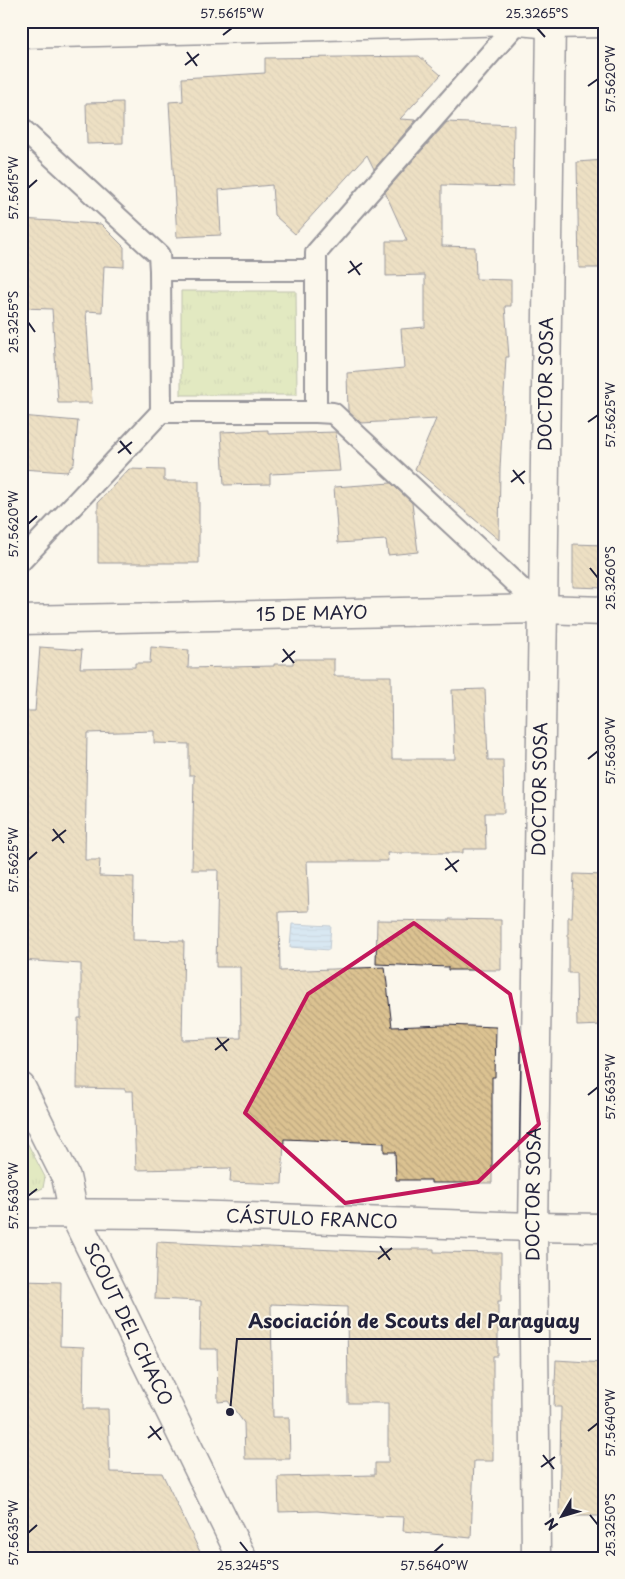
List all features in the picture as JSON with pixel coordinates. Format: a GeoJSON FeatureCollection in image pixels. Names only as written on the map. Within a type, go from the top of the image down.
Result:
{"type":"FeatureCollection","features":[{"type":"Feature","properties":{"kind":"street"},"geometry":{"type":"LineString","coordinates":[[21,34],[519,21],[604,24]]}},
{"type":"Feature","properties":{"kind":"street","name":"DOCTOR SOSA"},"geometry":{"type":"LineString","coordinates":[[536,1558],[533,1226],[551,22]]}},
{"type":"Feature","properties":{"kind":"street","name":"15 DE MAYO"},"geometry":{"type":"LineString","coordinates":[[21,620],[543,609],[604,611]]}},
{"type":"Feature","properties":{"kind":"street","name":"SCOUT DEL CHACO"},"geometry":{"type":"LineString","coordinates":[[21,1087],[66,1177],[74,1214],[242,1558]]}},
{"type":"Feature","properties":{"kind":"street","name":"CÁSTULO FRANCO"},"geometry":{"type":"LineString","coordinates":[[21,1213],[170,1214],[604,1228]]}},
{"type":"Feature","properties":{"kind":"lane"},"geometry":{"type":"LineString","coordinates":[[316,412],[316,253],[519,21]]}},
{"type":"Feature","properties":{"kind":"lane"},"geometry":{"type":"LineString","coordinates":[[21,128],[159,255],[161,412],[21,561]]}},
{"type":"Feature","properties":{"kind":"lane"},"geometry":{"type":"LineString","coordinates":[[160,270],[316,270]]}},
{"type":"Feature","properties":{"kind":"lane"},"geometry":{"type":"LineString","coordinates":[[161,412],[333,413],[543,609]]}},
{"type":"Feature","properties":{"kind":"highlighted area"},"geometry":{"type":"Polygon","coordinates":[[[414,923],[510,994],[539,1124],[478,1182],[345,1203],[245,1113],[308,994],[414,923]]]}},
{"type":"Feature","properties":{"kind":"green space"},"geometry":{"type":"Polygon","coordinates":[[[181,291],[296,291],[297,395],[181,395],[181,291]]]}},
{"type":"Feature","properties":{"kind":"green space"},"geometry":{"type":"Polygon","coordinates":[[[21,1131],[45,1177],[43,1188],[36,1191],[21,1190],[21,1131]]]}},
{"type":"Feature","properties":{"kind":"water"},"geometry":{"type":"Polygon","coordinates":[[[292,924],[331,926],[329,950],[290,947],[292,924]]]}},
{"type":"Feature","properties":{"kind":"building"},"geometry":{"type":"Polygon","coordinates":[[[419,56],[441,75],[400,119],[416,120],[374,169],[367,155],[295,234],[274,215],[272,185],[219,190],[221,235],[177,237],[169,102],[183,101],[182,78],[265,73],[265,58],[419,56]]]}},
{"type":"Feature","properties":{"kind":"building"},"geometry":{"type":"Polygon","coordinates":[[[123,102],[123,143],[87,144],[86,103],[123,102]]]}},
{"type":"Feature","properties":{"kind":"building"},"geometry":{"type":"Polygon","coordinates":[[[447,122],[514,125],[513,187],[442,185],[442,246],[475,247],[476,279],[511,280],[511,306],[505,306],[509,357],[506,357],[500,469],[499,540],[415,469],[436,419],[361,423],[348,411],[347,373],[404,368],[401,329],[425,327],[425,275],[386,276],[386,241],[407,241],[385,192],[447,122]]]}},
{"type":"Feature","properties":{"kind":"building"},"geometry":{"type":"Polygon","coordinates":[[[604,160],[604,268],[579,268],[577,162],[604,160]]]}},
{"type":"Feature","properties":{"kind":"building"},"geometry":{"type":"Polygon","coordinates":[[[21,219],[101,224],[124,247],[124,267],[104,266],[102,312],[86,311],[92,403],[58,403],[52,309],[21,308],[21,219]]]}},
{"type":"Feature","properties":{"kind":"building"},"geometry":{"type":"Polygon","coordinates":[[[21,416],[78,421],[74,463],[67,472],[21,469],[21,416]]]}},
{"type":"Feature","properties":{"kind":"building"},"geometry":{"type":"Polygon","coordinates":[[[268,430],[268,434],[336,432],[340,471],[270,474],[270,484],[224,485],[221,432],[268,430]]]}},
{"type":"Feature","properties":{"kind":"building"},"geometry":{"type":"Polygon","coordinates":[[[129,469],[164,470],[164,481],[199,481],[199,563],[98,563],[98,502],[129,469]]]}},
{"type":"Feature","properties":{"kind":"building"},"geometry":{"type":"Polygon","coordinates":[[[391,483],[412,503],[418,552],[388,555],[386,540],[338,543],[334,487],[391,483]]]}},
{"type":"Feature","properties":{"kind":"building"},"geometry":{"type":"Polygon","coordinates":[[[573,544],[604,545],[604,588],[573,587],[573,544]]]}},
{"type":"Feature","properties":{"kind":"building"},"geometry":{"type":"Polygon","coordinates":[[[40,647],[82,650],[80,668],[135,667],[135,663],[150,663],[151,647],[189,650],[188,668],[274,666],[274,664],[293,664],[293,659],[334,659],[334,676],[391,676],[392,759],[455,759],[452,690],[485,689],[488,760],[503,760],[504,813],[485,813],[486,849],[463,849],[463,853],[387,853],[388,861],[307,861],[309,911],[279,912],[280,971],[385,967],[392,1027],[445,1025],[496,1027],[495,1077],[492,1077],[492,1183],[431,1183],[431,1180],[396,1180],[395,1152],[384,1152],[384,1143],[284,1139],[282,1184],[230,1182],[231,1168],[136,1170],[133,1091],[125,1091],[125,1089],[77,1088],[78,1018],[81,1018],[81,964],[21,960],[21,711],[35,711],[40,647]],[[154,731],[87,733],[85,860],[100,860],[99,876],[134,877],[133,940],[184,941],[182,1040],[241,1038],[240,967],[216,967],[218,870],[192,870],[194,775],[189,775],[189,744],[154,743],[154,731]]]}},
{"type":"Feature","properties":{"kind":"building"},"geometry":{"type":"Polygon","coordinates":[[[574,874],[604,875],[604,1025],[577,1026],[576,973],[568,973],[568,917],[572,917],[574,874]]]}},
{"type":"Feature","properties":{"kind":"building"},"geometry":{"type":"Polygon","coordinates":[[[449,919],[501,920],[501,970],[448,970],[448,967],[376,964],[377,920],[449,921],[449,919]]]}},
{"type":"Feature","properties":{"kind":"building"},"geometry":{"type":"Polygon","coordinates":[[[157,1242],[380,1252],[380,1249],[434,1249],[434,1252],[501,1253],[501,1301],[498,1301],[498,1356],[493,1356],[493,1461],[474,1461],[471,1538],[403,1531],[404,1517],[317,1511],[279,1512],[278,1477],[375,1475],[375,1463],[388,1463],[388,1403],[348,1403],[347,1307],[271,1304],[273,1417],[289,1417],[290,1459],[245,1459],[244,1423],[228,1401],[218,1402],[217,1349],[200,1349],[201,1301],[155,1299],[157,1242]]]}},
{"type":"Feature","properties":{"kind":"building"},"geometry":{"type":"Polygon","coordinates":[[[21,1281],[61,1282],[60,1346],[84,1347],[83,1409],[108,1409],[110,1472],[162,1473],[203,1558],[21,1558],[21,1281]]]}},
{"type":"Feature","properties":{"kind":"building"},"geometry":{"type":"Polygon","coordinates":[[[556,1360],[604,1363],[604,1516],[559,1516],[561,1407],[554,1407],[556,1360]]]}},
{"type":"Feature","properties":{"kind":"place","name":"Asociación de Scouts del Paraguay"},"geometry":{"type":"Point","coordinates":[230,1412]}}]}
